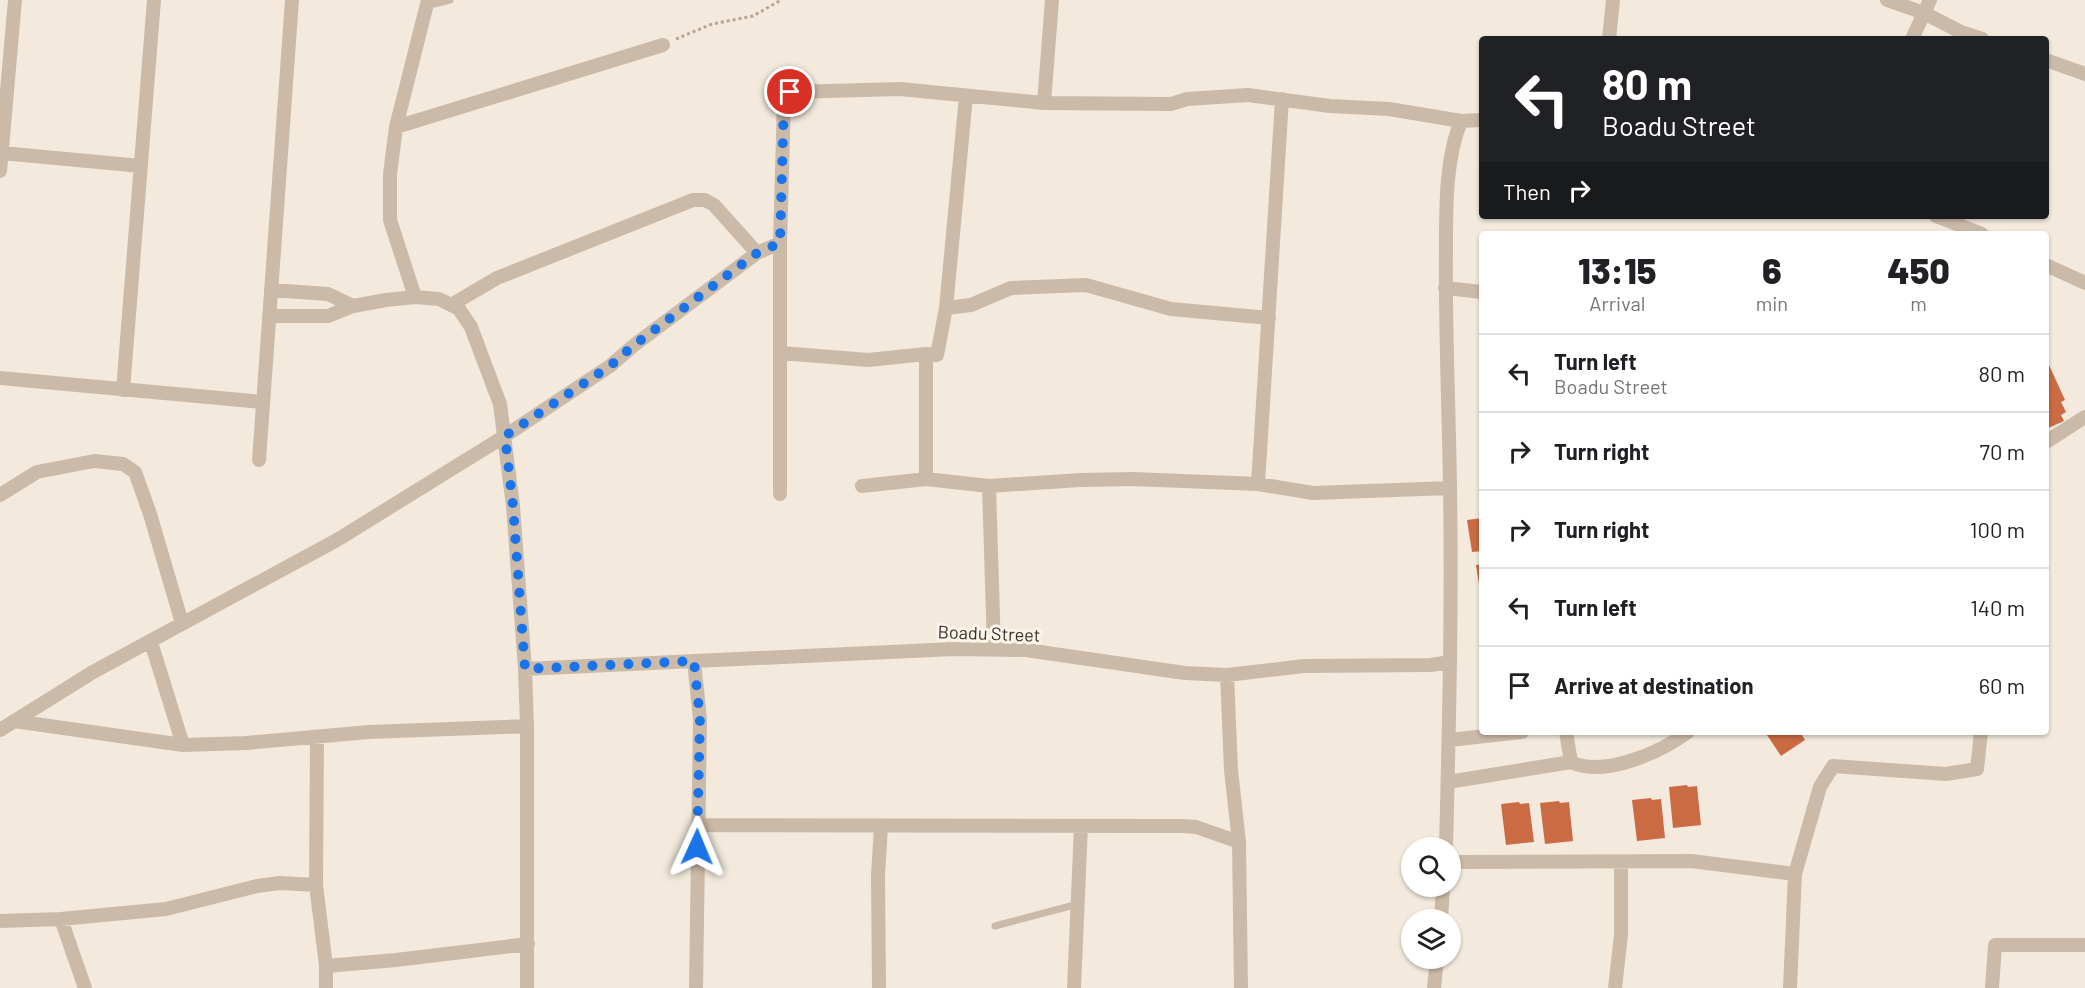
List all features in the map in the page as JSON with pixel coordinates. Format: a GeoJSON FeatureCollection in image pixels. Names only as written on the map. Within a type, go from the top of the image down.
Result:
{"type":"FeatureCollection","features":[{"type":"Feature","properties":{"kind":"street"},"geometry":{"type":"LineString","coordinates":[[0,171],[3,104],[15,0]]}},
{"type":"Feature","properties":{"kind":"street"},"geometry":{"type":"LineString","coordinates":[[123,390],[154,0]]}},
{"type":"Feature","properties":{"kind":"street"},"geometry":{"type":"LineString","coordinates":[[259,460],[292,0]]}},
{"type":"Feature","properties":{"kind":"street"},"geometry":{"type":"LineString","coordinates":[[1044,102],[1052,0]]}},
{"type":"Feature","properties":{"kind":"street"},"geometry":{"type":"LineString","coordinates":[[1609,36],[1613,0]]}},
{"type":"Feature","properties":{"kind":"street"},"geometry":{"type":"LineString","coordinates":[[1887,0],[1924,13],[1973,36]]}},
{"type":"Feature","properties":{"kind":"street"},"geometry":{"type":"LineString","coordinates":[[1913,36],[1930,0]]}},
{"type":"Feature","properties":{"kind":"street"},"geometry":{"type":"LineString","coordinates":[[415,297],[390,220],[390,174],[396,127],[427,3]]}},
{"type":"Feature","properties":{"kind":"street"},"geometry":{"type":"LineString","coordinates":[[396,127],[663,45]]}},
{"type":"Feature","properties":{"kind":"street"},"geometry":{"type":"LineString","coordinates":[[2049,61],[2084,71]]}},
{"type":"Feature","properties":{"kind":"street"},"geometry":{"type":"LineString","coordinates":[[780,494],[780,243],[784,100],[790,92],[900,89],[1044,102],[1171,104],[1187,99],[1248,95],[1330,106],[1389,109],[1461,122],[1479,120]]}},
{"type":"Feature","properties":{"kind":"street"},"geometry":{"type":"LineString","coordinates":[[781,353],[867,360],[937,355],[946,308],[966,96]]}},
{"type":"Feature","properties":{"kind":"street"},"geometry":{"type":"LineString","coordinates":[[1258,484],[1282,99]]}},
{"type":"Feature","properties":{"kind":"street"},"geometry":{"type":"LineString","coordinates":[[1446,837],[1450,663],[1450,488],[1445,288],[1446,194],[1456,133],[1461,122]]}},
{"type":"Feature","properties":{"kind":"street"},"geometry":{"type":"LineString","coordinates":[[2,153],[141,166]]}},
{"type":"Feature","properties":{"kind":"street"},"geometry":{"type":"LineString","coordinates":[[451,305],[497,278],[693,200],[705,200],[714,205],[757,253]]}},
{"type":"Feature","properties":{"kind":"street"},"geometry":{"type":"LineString","coordinates":[[1944,219],[1974,231]]}},
{"type":"Feature","properties":{"kind":"street"},"geometry":{"type":"LineString","coordinates":[[0,730],[93,672],[337,540],[505,436],[610,366],[633,346],[757,253],[780,243]]}},
{"type":"Feature","properties":{"kind":"street"},"geometry":{"type":"LineString","coordinates":[[2049,266],[2085,284]]}},
{"type":"Feature","properties":{"kind":"street"},"geometry":{"type":"LineString","coordinates":[[946,308],[971,305],[1011,288],[1086,285],[1171,309],[1269,318]]}},
{"type":"Feature","properties":{"kind":"street"},"geometry":{"type":"LineString","coordinates":[[1445,288],[1479,292]]}},
{"type":"Feature","properties":{"kind":"street"},"geometry":{"type":"LineString","coordinates":[[271,290],[328,294],[354,306]]}},
{"type":"Feature","properties":{"kind":"street"},"geometry":{"type":"LineString","coordinates":[[269,316],[328,316],[354,306],[415,297],[439,299],[459,309],[471,327],[500,404],[513,506],[527,726],[527,988]]}},
{"type":"Feature","properties":{"kind":"street"},"geometry":{"type":"LineString","coordinates":[[926,354],[926,479]]}},
{"type":"Feature","properties":{"kind":"street"},"geometry":{"type":"LineString","coordinates":[[0,378],[263,402]]}},
{"type":"Feature","properties":{"kind":"street"},"geometry":{"type":"LineString","coordinates":[[2049,440],[2085,417]]}},
{"type":"Feature","properties":{"kind":"street"},"geometry":{"type":"LineString","coordinates":[[0,495],[37,472],[94,461],[123,464],[135,472],[150,514],[182,623]]}},
{"type":"Feature","properties":{"kind":"street"},"geometry":{"type":"LineString","coordinates":[[861,486],[926,479],[989,486],[1133,479],[1258,484],[1313,493],[1450,488]]}},
{"type":"Feature","properties":{"kind":"street"},"geometry":{"type":"LineString","coordinates":[[989,486],[994,649]]}},
{"type":"Feature","properties":{"kind":"street"},"geometry":{"type":"LineString","coordinates":[[152,642],[183,745]]}},
{"type":"Feature","properties":{"kind":"street","name":"Boadu Street"},"geometry":{"type":"LineString","coordinates":[[525,669],[954,649],[1026,650],[1185,673],[1227,675],[1304,666],[1450,663]]}},
{"type":"Feature","properties":{"kind":"street"},"geometry":{"type":"LineString","coordinates":[[694,661],[700,719],[696,988]]}},
{"type":"Feature","properties":{"kind":"street"},"geometry":{"type":"LineString","coordinates":[[1227,675],[1231,770],[1239,842],[1241,988]]}},
{"type":"Feature","properties":{"kind":"street"},"geometry":{"type":"LineString","coordinates":[[14,721],[183,745],[246,743],[369,732],[527,726]]}},
{"type":"Feature","properties":{"kind":"street"},"geometry":{"type":"LineString","coordinates":[[1449,740],[1495,735]]}},
{"type":"Feature","properties":{"kind":"street"},"geometry":{"type":"LineString","coordinates":[[1566,735],[1571,762]]}},
{"type":"Feature","properties":{"kind":"street"},"geometry":{"type":"LineString","coordinates":[[1448,782],[1571,762],[1581,767],[1611,767],[1670,745],[1684,735]]}},
{"type":"Feature","properties":{"kind":"street"},"geometry":{"type":"LineString","coordinates":[[1790,988],[1795,874],[1820,787],[1833,766],[1946,774],[1977,769],[1981,735]]}},
{"type":"Feature","properties":{"kind":"street"},"geometry":{"type":"LineString","coordinates":[[317,737],[316,885],[326,966],[326,988]]}},
{"type":"Feature","properties":{"kind":"street"},"geometry":{"type":"LineString","coordinates":[[698,825],[1196,827],[1239,842]]}},
{"type":"Feature","properties":{"kind":"street"},"geometry":{"type":"LineString","coordinates":[[1074,988],[1081,826]]}},
{"type":"Feature","properties":{"kind":"street"},"geometry":{"type":"LineString","coordinates":[[879,988],[878,875],[881,827]]}},
{"type":"Feature","properties":{"kind":"street"},"geometry":{"type":"LineString","coordinates":[[1461,862],[1691,861],[1795,874]]}},
{"type":"Feature","properties":{"kind":"street"},"geometry":{"type":"LineString","coordinates":[[1615,988],[1621,935],[1622,862]]}},
{"type":"Feature","properties":{"kind":"street"},"geometry":{"type":"LineString","coordinates":[[0,921],[61,919],[166,909],[257,886],[280,883],[316,885]]}},
{"type":"Feature","properties":{"kind":"street"},"geometry":{"type":"LineString","coordinates":[[61,919],[84,988]]}},
{"type":"Feature","properties":{"kind":"street"},"geometry":{"type":"LineString","coordinates":[[326,966],[528,944]]}},
{"type":"Feature","properties":{"kind":"street"},"geometry":{"type":"LineString","coordinates":[[1992,988],[1995,945],[2085,945]]}},
{"type":"Feature","properties":{"kind":"street"},"geometry":{"type":"LineString","coordinates":[[1434,988],[1436,969]]}},
{"type":"Feature","properties":{"kind":"lane"},"geometry":{"type":"LineString","coordinates":[[427,3],[450,0]]}},
{"type":"Feature","properties":{"kind":"lane"},"geometry":{"type":"LineString","coordinates":[[995,926],[1078,904]]}},
{"type":"Feature","properties":{"kind":"path"},"geometry":{"type":"LineString","coordinates":[[663,45],[712,24],[753,16],[780,0]]}},
{"type":"Feature","properties":{"kind":"building"},"geometry":{"type":"Polygon","coordinates":[[[2049,365],[2065,400],[2061,402],[2066,412],[2061,415],[2064,421],[2049,428],[2049,365]]]}},
{"type":"Feature","properties":{"kind":"building"},"geometry":{"type":"Polygon","coordinates":[[[1479,518],[1479,551],[1472,552],[1467,520],[1479,518]]]}},
{"type":"Feature","properties":{"kind":"building"},"geometry":{"type":"Polygon","coordinates":[[[1479,564],[1479,584],[1476,565],[1479,564]]]}},
{"type":"Feature","properties":{"kind":"building"},"geometry":{"type":"Polygon","coordinates":[[[1767,735],[1802,735],[1805,740],[1781,756],[1767,735]]]}},
{"type":"Feature","properties":{"kind":"building"},"geometry":{"type":"Polygon","coordinates":[[[1687,785],[1688,787],[1697,786],[1701,825],[1673,828],[1669,787],[1687,785]]]}},
{"type":"Feature","properties":{"kind":"building"},"geometry":{"type":"Polygon","coordinates":[[[1651,798],[1652,800],[1661,799],[1665,838],[1637,841],[1632,800],[1651,798]]]}},
{"type":"Feature","properties":{"kind":"building"},"geometry":{"type":"Polygon","coordinates":[[[1559,801],[1560,803],[1569,802],[1573,841],[1545,844],[1540,803],[1559,801]]]}},
{"type":"Feature","properties":{"kind":"building"},"geometry":{"type":"Polygon","coordinates":[[[1519,802],[1520,804],[1529,803],[1534,842],[1506,845],[1501,804],[1519,802]]]}},
{"type":"Feature","properties":{"kind":"route"},"geometry":{"type":"LineString","coordinates":[[697,847],[700,719],[694,661],[525,669],[513,506],[505,436],[610,366],[633,346],[757,253],[780,243],[784,100],[790,92]]}}]}
